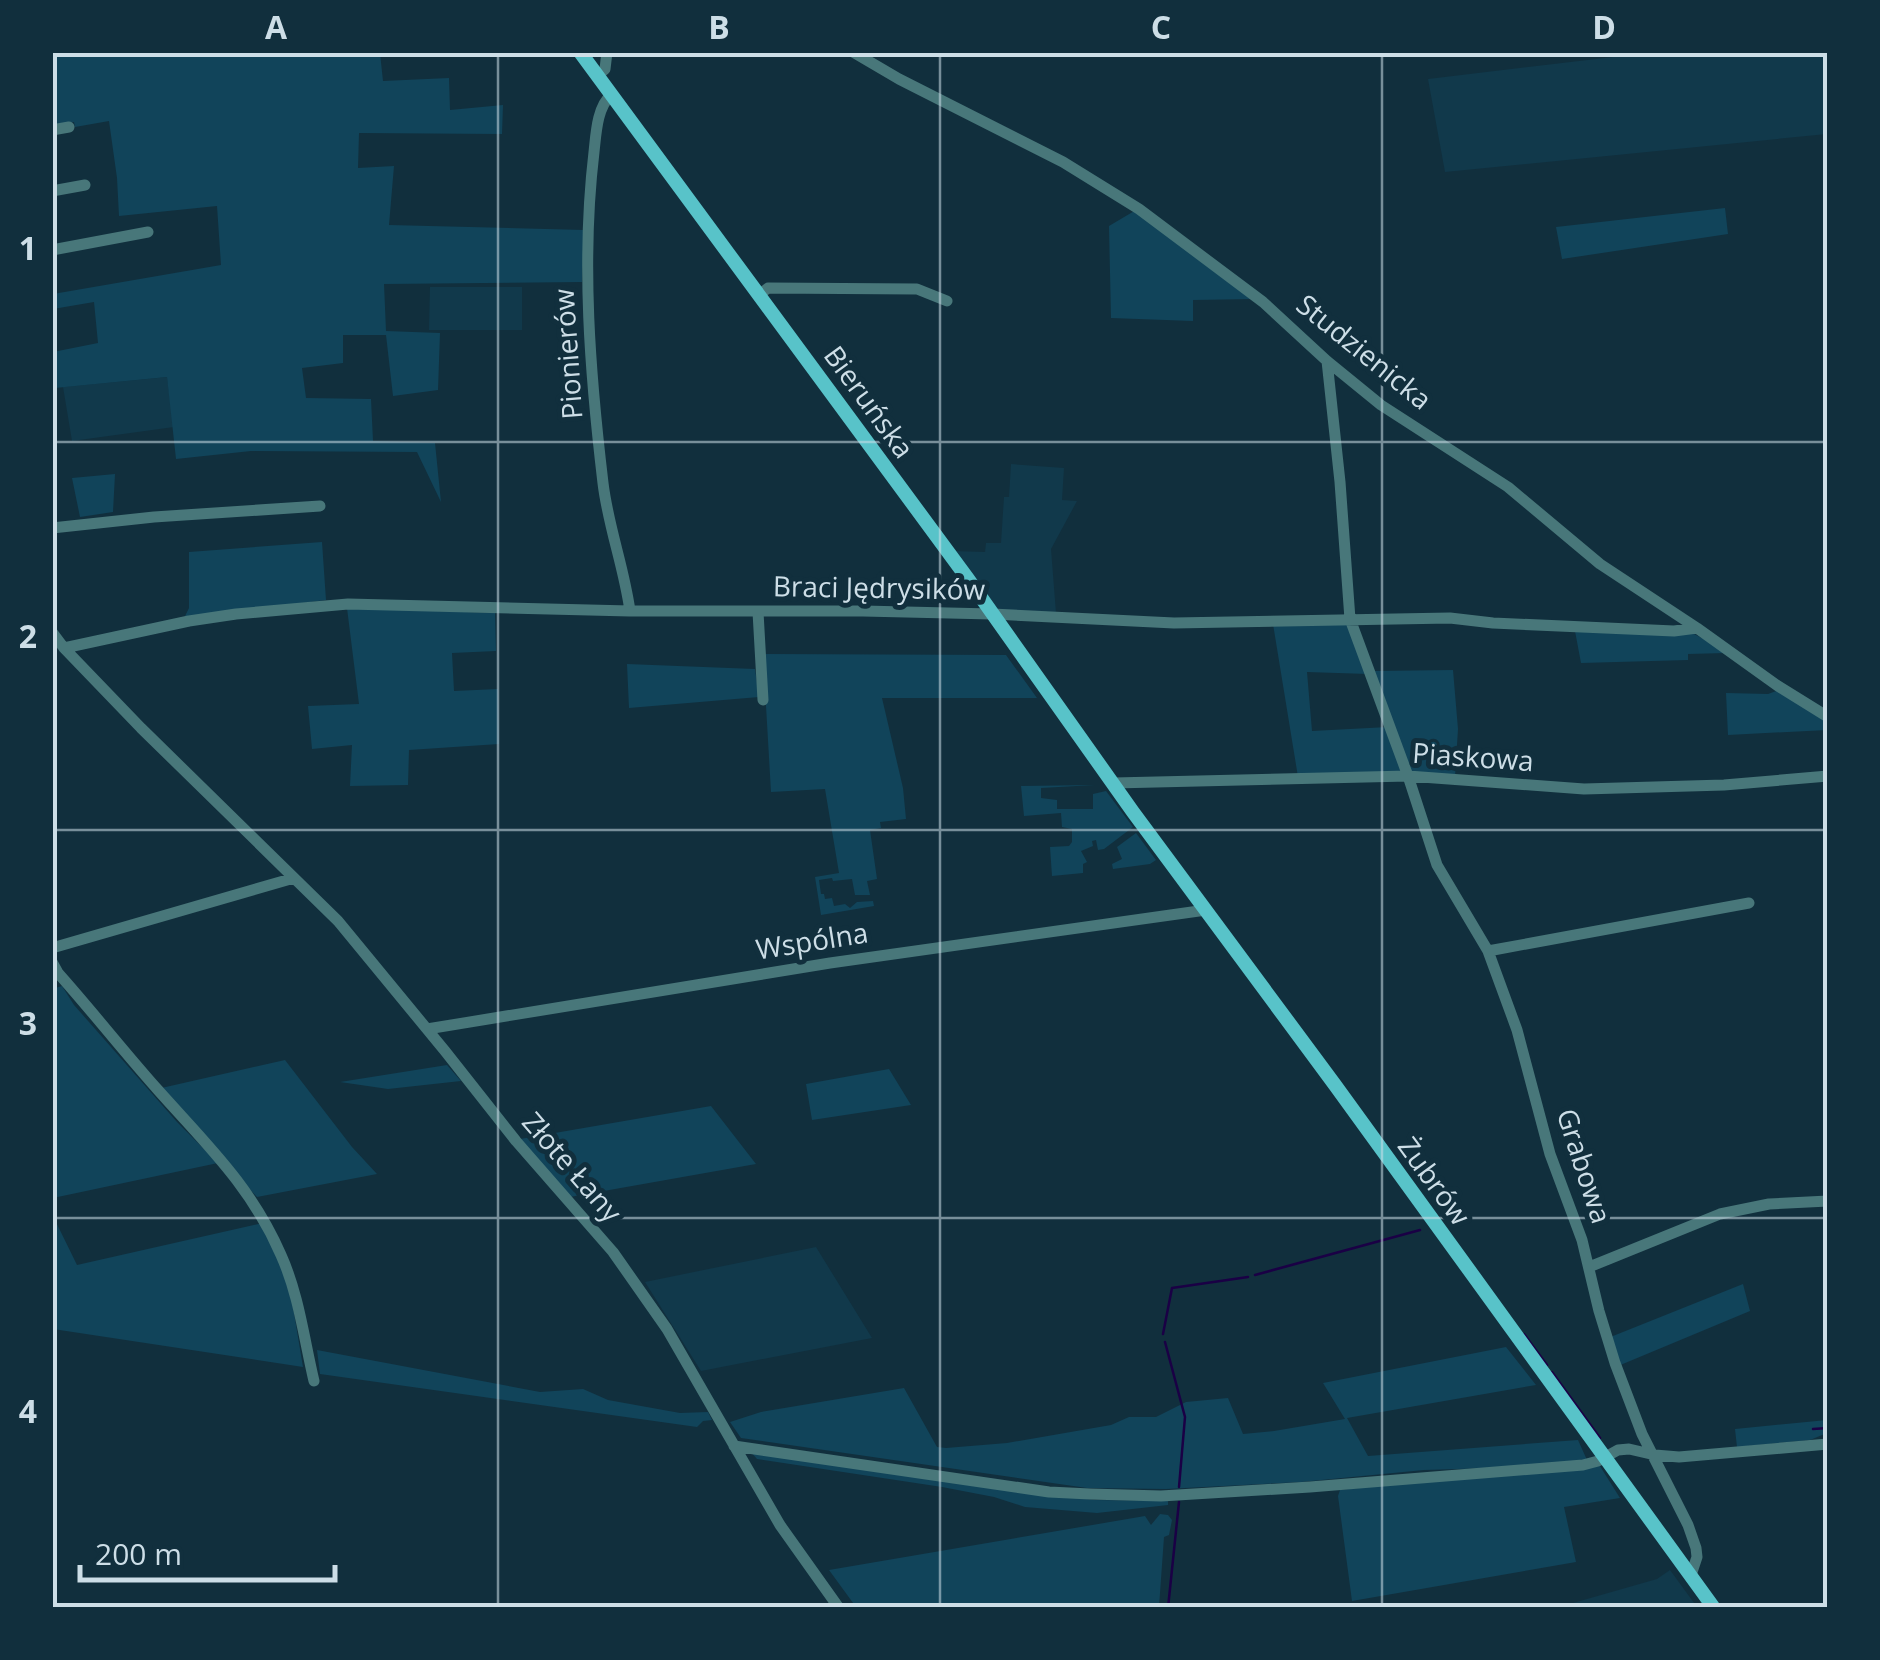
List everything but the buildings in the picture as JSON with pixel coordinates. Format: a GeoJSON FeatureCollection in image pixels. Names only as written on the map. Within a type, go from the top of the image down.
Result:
{"type":"FeatureCollection","features":[{"type":"Feature","properties":{"kind":"main road","name":"Bieruńska"},"geometry":{"type":"LineString","coordinates":[[580,52],[1114,784]]}},
{"type":"Feature","properties":{"kind":"main road","name":"Żubrów"},"geometry":{"type":"LineString","coordinates":[[1114,784],[1714,1608]]}},
{"type":"Feature","properties":{"kind":"street"},"geometry":{"type":"LineString","coordinates":[[597,76],[605,69],[607,52]]}},
{"type":"Feature","properties":{"kind":"street","name":"Studzienicka"},"geometry":{"type":"LineString","coordinates":[[852,52],[1063,162],[1139,209],[1262,302],[1382,405],[1508,487],[1600,564],[1828,718]]}},
{"type":"Feature","properties":{"kind":"street","name":"Pionierów"},"geometry":{"type":"LineString","coordinates":[[611,95],[603,103],[596,138],[586,260],[603,486],[630,611]]}},
{"type":"Feature","properties":{"kind":"street"},"geometry":{"type":"LineString","coordinates":[[52,130],[69,127]]}},
{"type":"Feature","properties":{"kind":"street"},"geometry":{"type":"LineString","coordinates":[[52,191],[86,185]]}},
{"type":"Feature","properties":{"kind":"street"},"geometry":{"type":"LineString","coordinates":[[52,250],[148,232]]}},
{"type":"Feature","properties":{"kind":"street"},"geometry":{"type":"LineString","coordinates":[[759,295],[768,288],[917,289],[947,301]]}},
{"type":"Feature","properties":{"kind":"street","name":"Grabowa"},"geometry":{"type":"LineString","coordinates":[[1327,361],[1350,619],[1437,865],[1488,952],[1517,1030],[1550,1154],[1582,1240],[1615,1363],[1642,1434],[1688,1524],[1696,1548],[1696,1566],[1690,1575]]}},
{"type":"Feature","properties":{"kind":"street"},"geometry":{"type":"LineString","coordinates":[[52,528],[320,506]]}},
{"type":"Feature","properties":{"kind":"street","name":"Braci Jędrysików"},"geometry":{"type":"LineString","coordinates":[[64,648],[189,621],[348,604],[630,611],[863,610],[1174,623],[1450,618],[1492,624],[1674,631],[1697,628]]}},
{"type":"Feature","properties":{"kind":"street"},"geometry":{"type":"LineString","coordinates":[[758,612],[763,700]]}},
{"type":"Feature","properties":{"kind":"street","name":"Złote Łany"},"geometry":{"type":"LineString","coordinates":[[52,632],[214,800],[338,921],[516,1142],[613,1252],[662,1322],[780,1524],[838,1608]]}},
{"type":"Feature","properties":{"kind":"street","name":"Piaskowa"},"geometry":{"type":"LineString","coordinates":[[1114,784],[1408,776],[1584,789],[1724,786],[1828,776]]}},
{"type":"Feature","properties":{"kind":"street"},"geometry":{"type":"LineString","coordinates":[[52,948],[294,878]]}},
{"type":"Feature","properties":{"kind":"street"},"geometry":{"type":"LineString","coordinates":[[1488,952],[1749,903]]}},
{"type":"Feature","properties":{"kind":"street","name":"Wspólna"},"geometry":{"type":"LineString","coordinates":[[427,1029],[830,963],[1206,910]]}},
{"type":"Feature","properties":{"kind":"street"},"geometry":{"type":"LineString","coordinates":[[52,962],[248,1193],[288,1272],[314,1382]]}},
{"type":"Feature","properties":{"kind":"street"},"geometry":{"type":"LineString","coordinates":[[1589,1266],[1720,1214],[1769,1204],[1828,1201]]}},
{"type":"Feature","properties":{"kind":"street"},"geometry":{"type":"LineString","coordinates":[[734,1446],[1049,1492],[1161,1496],[1583,1466],[1629,1449],[1680,1457],[1828,1444]]}},
{"type":"Feature","properties":{"kind":"shaded area"},"geometry":{"type":"Polygon","coordinates":[[[52,53],[380,53],[383,81],[449,78],[450,110],[503,105],[502,134],[359,133],[358,168],[394,166],[389,225],[584,230],[582,282],[384,284],[386,331],[440,333],[438,390],[393,396],[386,335],[343,335],[343,363],[302,368],[306,398],[371,399],[373,441],[435,443],[441,502],[417,452],[251,451],[176,459],[167,377],[55,388],[53,352],[98,343],[94,302],[53,309],[53,294],[221,265],[217,206],[119,216],[109,121],[53,126],[52,53]]]}},
{"type":"Feature","properties":{"kind":"shaded area"},"geometry":{"type":"Polygon","coordinates":[[[1647,53],[1827,53],[1827,134],[1445,172],[1428,79],[1647,53]]]}},
{"type":"Feature","properties":{"kind":"shaded area"},"geometry":{"type":"Polygon","coordinates":[[[1725,208],[1728,234],[1562,259],[1556,227],[1725,208]]]}},
{"type":"Feature","properties":{"kind":"shaded area"},"geometry":{"type":"Polygon","coordinates":[[[1136,210],[1254,299],[1193,300],[1193,321],[1111,318],[1109,226],[1136,210]]]}},
{"type":"Feature","properties":{"kind":"shaded area"},"geometry":{"type":"Polygon","coordinates":[[[430,287],[522,287],[522,330],[429,330],[430,287]]]}},
{"type":"Feature","properties":{"kind":"shaded area"},"geometry":{"type":"Polygon","coordinates":[[[167,377],[174,427],[72,441],[63,387],[167,377]]]}},
{"type":"Feature","properties":{"kind":"shaded area"},"geometry":{"type":"Polygon","coordinates":[[[1011,464],[1064,468],[1062,500],[1077,501],[1051,549],[1056,613],[994,610],[952,551],[985,552],[986,543],[1001,543],[1011,464]]]}},
{"type":"Feature","properties":{"kind":"shaded area"},"geometry":{"type":"Polygon","coordinates":[[[115,474],[113,512],[80,517],[72,478],[115,474]]]}},
{"type":"Feature","properties":{"kind":"shaded area"},"geometry":{"type":"Polygon","coordinates":[[[322,542],[326,600],[184,618],[189,608],[189,552],[322,542]]]}},
{"type":"Feature","properties":{"kind":"shaded area"},"geometry":{"type":"Polygon","coordinates":[[[347,608],[495,613],[496,651],[452,653],[454,691],[498,689],[499,744],[409,750],[408,785],[350,786],[352,745],[312,749],[308,706],[359,704],[347,608]]]}},
{"type":"Feature","properties":{"kind":"shaded area"},"geometry":{"type":"Polygon","coordinates":[[[1349,621],[1368,674],[1307,672],[1312,731],[1388,727],[1405,774],[1298,777],[1273,624],[1349,621]]]}},
{"type":"Feature","properties":{"kind":"shaded area"},"geometry":{"type":"Polygon","coordinates":[[[1575,631],[1694,634],[1726,653],[1688,654],[1688,660],[1581,663],[1575,631]]]}},
{"type":"Feature","properties":{"kind":"shaded area"},"geometry":{"type":"Polygon","coordinates":[[[763,654],[1006,655],[1037,698],[882,698],[903,788],[906,819],[880,822],[881,828],[870,830],[877,879],[867,881],[870,895],[855,895],[852,879],[819,880],[821,894],[825,899],[832,898],[834,906],[845,904],[850,908],[857,902],[873,901],[874,906],[821,915],[815,877],[839,873],[825,789],[771,792],[763,654]]]}},
{"type":"Feature","properties":{"kind":"shaded area"},"geometry":{"type":"Polygon","coordinates":[[[627,664],[755,669],[759,697],[629,708],[627,664]]]}},
{"type":"Feature","properties":{"kind":"shaded area"},"geometry":{"type":"Polygon","coordinates":[[[1453,670],[1458,729],[1455,777],[1409,774],[1374,671],[1453,670]]]}},
{"type":"Feature","properties":{"kind":"shaded area"},"geometry":{"type":"Polygon","coordinates":[[[1779,690],[1827,720],[1827,730],[1728,735],[1726,693],[1768,694],[1779,690]]]}},
{"type":"Feature","properties":{"kind":"shaded area"},"geometry":{"type":"Polygon","coordinates":[[[1095,785],[1041,788],[1041,798],[1057,800],[1057,809],[1093,809],[1093,794],[1106,791],[1133,827],[1104,849],[1098,850],[1096,840],[1092,841],[1093,846],[1081,851],[1087,862],[1083,864],[1083,873],[1052,876],[1050,847],[1069,846],[1072,829],[1062,827],[1061,813],[1024,816],[1021,786],[1095,785]]]}},
{"type":"Feature","properties":{"kind":"shaded area"},"geometry":{"type":"Polygon","coordinates":[[[1136,833],[1156,860],[1113,869],[1112,864],[1122,859],[1117,847],[1136,833]]]}},
{"type":"Feature","properties":{"kind":"shaded area"},"geometry":{"type":"Polygon","coordinates":[[[62,986],[74,1005],[177,1122],[218,1163],[53,1198],[52,989],[62,986]]]}},
{"type":"Feature","properties":{"kind":"shaded area"},"geometry":{"type":"Polygon","coordinates":[[[285,1060],[377,1174],[257,1197],[157,1089],[285,1060]]]}},
{"type":"Feature","properties":{"kind":"shaded area"},"geometry":{"type":"Polygon","coordinates":[[[447,1065],[461,1081],[388,1089],[340,1082],[447,1065]]]}},
{"type":"Feature","properties":{"kind":"shaded area"},"geometry":{"type":"Polygon","coordinates":[[[889,1069],[911,1105],[812,1120],[806,1084],[889,1069]]]}},
{"type":"Feature","properties":{"kind":"shaded area"},"geometry":{"type":"Polygon","coordinates":[[[711,1106],[756,1164],[570,1197],[520,1139],[711,1106]]]}},
{"type":"Feature","properties":{"kind":"shaded area"},"geometry":{"type":"Polygon","coordinates":[[[52,1214],[77,1265],[263,1223],[290,1289],[303,1367],[53,1329],[52,1214]]]}},
{"type":"Feature","properties":{"kind":"shaded area"},"geometry":{"type":"Polygon","coordinates":[[[816,1247],[872,1338],[701,1371],[645,1282],[816,1247]]]}},
{"type":"Feature","properties":{"kind":"shaded area"},"geometry":{"type":"Polygon","coordinates":[[[1743,1284],[1750,1311],[1618,1366],[1608,1338],[1743,1284]]]}},
{"type":"Feature","properties":{"kind":"shaded area"},"geometry":{"type":"Polygon","coordinates":[[[1506,1347],[1536,1385],[1347,1418],[1368,1456],[1578,1440],[1587,1460],[1301,1482],[1166,1489],[1087,1488],[741,1438],[730,1422],[761,1412],[904,1388],[937,1447],[1007,1443],[1111,1425],[1129,1417],[1156,1417],[1186,1402],[1228,1398],[1243,1434],[1345,1419],[1323,1383],[1506,1347]]]}},
{"type":"Feature","properties":{"kind":"shaded area"},"geometry":{"type":"Polygon","coordinates":[[[317,1350],[540,1392],[583,1389],[608,1400],[680,1413],[708,1412],[712,1420],[697,1427],[320,1374],[317,1350]]]}},
{"type":"Feature","properties":{"kind":"shaded area"},"geometry":{"type":"Polygon","coordinates":[[[1827,1420],[1827,1433],[1810,1440],[1737,1447],[1735,1429],[1827,1420]]]}},
{"type":"Feature","properties":{"kind":"shaded area"},"geometry":{"type":"Polygon","coordinates":[[[750,1451],[1050,1495],[1168,1501],[1168,1505],[1097,1513],[1025,1507],[942,1487],[757,1459],[750,1451]]]}},
{"type":"Feature","properties":{"kind":"shaded area"},"geometry":{"type":"Polygon","coordinates":[[[1598,1463],[1620,1498],[1564,1507],[1576,1562],[1352,1601],[1340,1490],[1598,1463]]]}},
{"type":"Feature","properties":{"kind":"shaded area"},"geometry":{"type":"Polygon","coordinates":[[[1160,1514],[1172,1520],[1169,1535],[1164,1537],[1159,1607],[856,1607],[829,1570],[1145,1516],[1151,1525],[1160,1514]]]}},
{"type":"Feature","properties":{"kind":"shaded area"},"geometry":{"type":"Polygon","coordinates":[[[1670,1570],[1697,1607],[1559,1607],[1657,1579],[1670,1570]]]}},
{"type":"Feature","properties":{"kind":"waterway"},"geometry":{"type":"LineString","coordinates":[[1255,1275],[1420,1230]]}},
{"type":"Feature","properties":{"kind":"waterway"},"geometry":{"type":"LineString","coordinates":[[1163,1334],[1172,1288],[1248,1277]]}},
{"type":"Feature","properties":{"kind":"waterway"},"geometry":{"type":"LineString","coordinates":[[1524,1334],[1547,1365]]}},
{"type":"Feature","properties":{"kind":"waterway"},"geometry":{"type":"LineString","coordinates":[[1165,1342],[1185,1417],[1179,1487]]}},
{"type":"Feature","properties":{"kind":"waterway"},"geometry":{"type":"LineString","coordinates":[[1552,1372],[1600,1438]]}},
{"type":"Feature","properties":{"kind":"waterway"},"geometry":{"type":"LineString","coordinates":[[1813,1429],[1828,1428]]}},
{"type":"Feature","properties":{"kind":"waterway"},"geometry":{"type":"LineString","coordinates":[[1168,1608],[1179,1502]]}}]}
